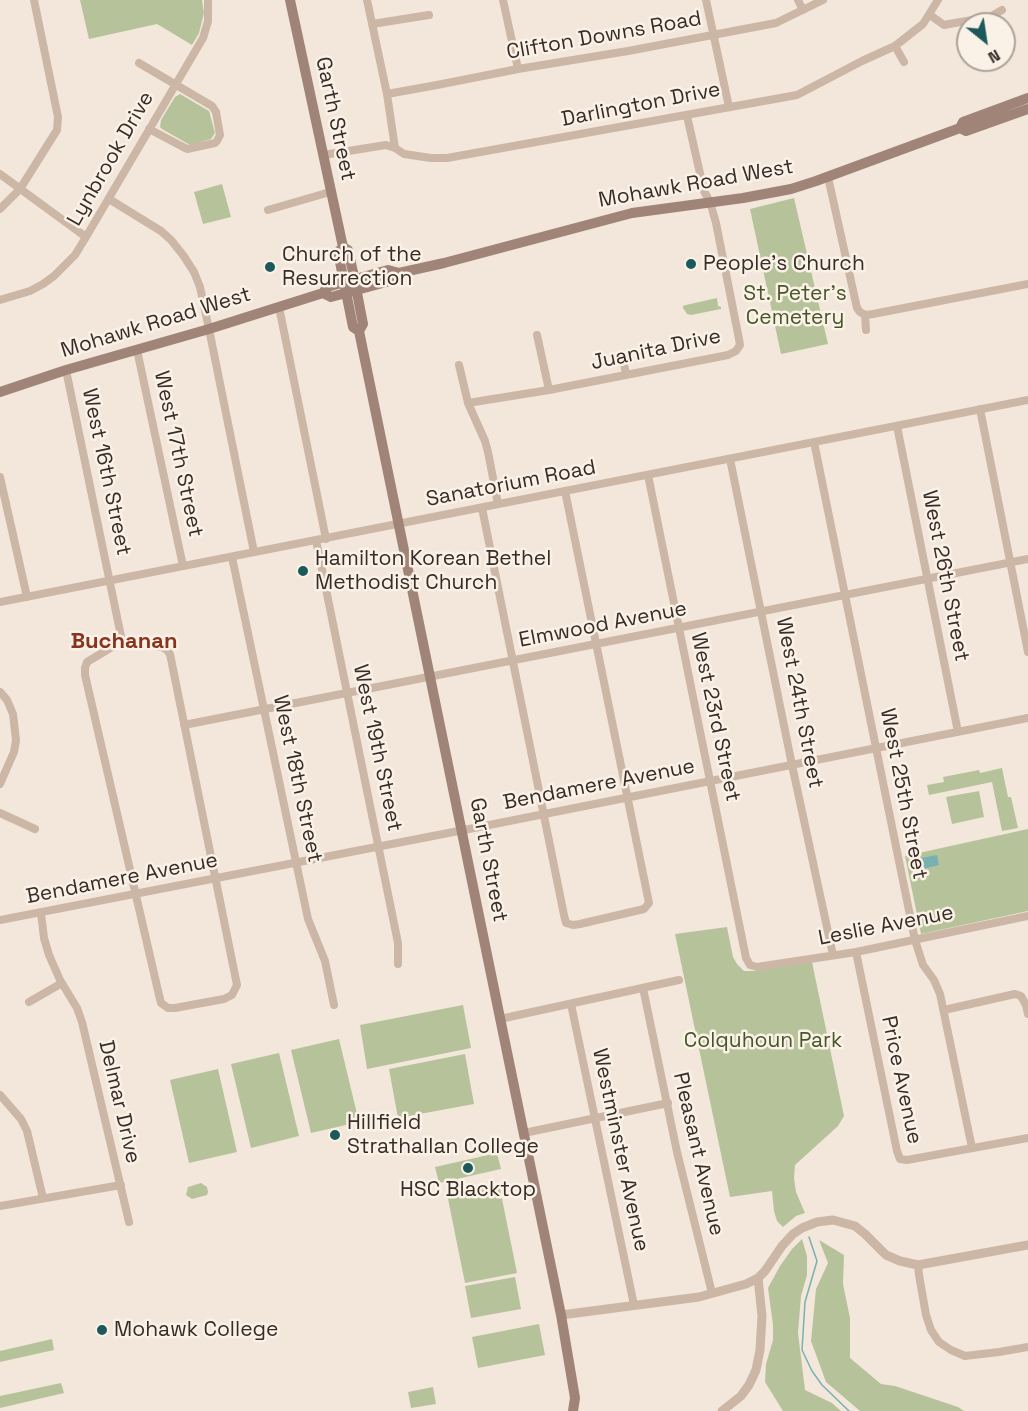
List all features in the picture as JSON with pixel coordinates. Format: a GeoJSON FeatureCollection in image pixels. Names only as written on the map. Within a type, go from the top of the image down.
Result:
{"type":"FeatureCollection","features":[{"type":"Feature","properties":{"kind":"main road","name":"Garth Street"},"geometry":{"type":"LineString","coordinates":[[290,0],[343,247],[338,252],[363,324],[359,331],[561,1316],[575,1398],[573,1411]]}},
{"type":"Feature","properties":{"kind":"main road","name":"Mohawk Road West"},"geometry":{"type":"LineString","coordinates":[[0,392],[323,293],[327,287],[390,280],[399,273],[632,213],[775,192],[828,177],[960,128],[963,122],[1028,98]]}},
{"type":"Feature","properties":{"kind":"main road"},"geometry":{"type":"LineString","coordinates":[[975,128],[984,120],[1012,104]]}},
{"type":"Feature","properties":{"kind":"main road","name":"Mohawk Road West"},"geometry":{"type":"LineString","coordinates":[[960,128],[966,131],[1028,109]]}},
{"type":"Feature","properties":{"kind":"main road","name":"Garth Street"},"geometry":{"type":"LineString","coordinates":[[575,1398],[582,1411]]}},
{"type":"Feature","properties":{"kind":"street"},"geometry":{"type":"LineString","coordinates":[[0,209],[20,189],[57,130],[58,117],[34,0]]}},
{"type":"Feature","properties":{"kind":"street","name":"Lynbrook Drive"},"geometry":{"type":"LineString","coordinates":[[0,300],[44,284],[75,255],[203,38],[208,21],[208,0]]}},
{"type":"Feature","properties":{"kind":"street"},"geometry":{"type":"LineString","coordinates":[[367,0],[396,148]]}},
{"type":"Feature","properties":{"kind":"street"},"geometry":{"type":"LineString","coordinates":[[503,0],[518,69]]}},
{"type":"Feature","properties":{"kind":"street"},"geometry":{"type":"LineString","coordinates":[[706,0],[729,107]]}},
{"type":"Feature","properties":{"kind":"street"},"geometry":{"type":"LineString","coordinates":[[798,0],[803,10]]}},
{"type":"Feature","properties":{"kind":"street","name":"Clifton Downs Road"},"geometry":{"type":"LineString","coordinates":[[387,94],[776,23],[823,0]]}},
{"type":"Feature","properties":{"kind":"street","name":"Darlington Drive"},"geometry":{"type":"LineString","coordinates":[[323,156],[391,146],[404,154],[444,158],[797,95],[895,46],[923,24],[938,0]]}},
{"type":"Feature","properties":{"kind":"street"},"geometry":{"type":"LineString","coordinates":[[930,15],[945,25],[990,17],[1002,10]]}},
{"type":"Feature","properties":{"kind":"street"},"geometry":{"type":"LineString","coordinates":[[372,24],[429,15]]}},
{"type":"Feature","properties":{"kind":"street"},"geometry":{"type":"LineString","coordinates":[[895,46],[904,62]]}},
{"type":"Feature","properties":{"kind":"street"},"geometry":{"type":"LineString","coordinates":[[140,63],[212,106],[216,112],[220,135],[215,142],[187,149],[149,129]]}},
{"type":"Feature","properties":{"kind":"street"},"geometry":{"type":"LineString","coordinates":[[687,116],[704,191],[710,202]]}},
{"type":"Feature","properties":{"kind":"street"},"geometry":{"type":"LineString","coordinates":[[0,174],[86,237]]}},
{"type":"Feature","properties":{"kind":"street"},"geometry":{"type":"LineString","coordinates":[[828,177],[857,308],[865,315],[1028,284]]}},
{"type":"Feature","properties":{"kind":"street"},"geometry":{"type":"LineString","coordinates":[[268,210],[330,192]]}},
{"type":"Feature","properties":{"kind":"street"},"geometry":{"type":"LineString","coordinates":[[109,198],[161,231],[171,240],[194,272],[200,287],[254,552]]}},
{"type":"Feature","properties":{"kind":"street","name":"Juanita Drive"},"geometry":{"type":"LineString","coordinates":[[468,403],[549,390],[728,355],[736,351],[740,345],[710,202]]}},
{"type":"Feature","properties":{"kind":"street"},"geometry":{"type":"LineString","coordinates":[[279,307],[326,538]]}},
{"type":"Feature","properties":{"kind":"street"},"geometry":{"type":"LineString","coordinates":[[865,315],[866,330]]}},
{"type":"Feature","properties":{"kind":"street"},"geometry":{"type":"LineString","coordinates":[[537,335],[549,390]]}},
{"type":"Feature","properties":{"kind":"street","name":"West 17th Street"},"geometry":{"type":"LineString","coordinates":[[137,350],[183,566]]}},
{"type":"Feature","properties":{"kind":"street"},"geometry":{"type":"LineString","coordinates":[[622,355],[626,374]]}},
{"type":"Feature","properties":{"kind":"street"},"geometry":{"type":"LineString","coordinates":[[459,365],[468,403],[488,452],[498,504]]}},
{"type":"Feature","properties":{"kind":"street","name":"West 16th Street"},"geometry":{"type":"LineString","coordinates":[[66,370],[122,641]]}},
{"type":"Feature","properties":{"kind":"street","name":"Sanatorium Road"},"geometry":{"type":"LineString","coordinates":[[0,602],[1028,400]]}},
{"type":"Feature","properties":{"kind":"street"},"geometry":{"type":"LineString","coordinates":[[980,409],[1028,652]]}},
{"type":"Feature","properties":{"kind":"street","name":"West 26th Street"},"geometry":{"type":"LineString","coordinates":[[897,426],[958,732]]}},
{"type":"Feature","properties":{"kind":"street","name":"West 25th Street"},"geometry":{"type":"LineString","coordinates":[[814,442],[915,940],[923,965],[934,980],[940,994],[972,1148]]}},
{"type":"Feature","properties":{"kind":"street","name":"West 24th Street"},"geometry":{"type":"LineString","coordinates":[[730,459],[833,955]]}},
{"type":"Feature","properties":{"kind":"street","name":"West 23rd Street"},"geometry":{"type":"LineString","coordinates":[[648,475],[746,958],[750,965]]}},
{"type":"Feature","properties":{"kind":"street"},"geometry":{"type":"LineString","coordinates":[[0,477],[4,516],[27,597]]}},
{"type":"Feature","properties":{"kind":"street"},"geometry":{"type":"LineString","coordinates":[[482,508],[566,923],[580,924],[644,909],[649,903],[565,491]]}},
{"type":"Feature","properties":{"kind":"street","name":"West 19th Street"},"geometry":{"type":"LineString","coordinates":[[316,540],[398,943],[398,964]]}},
{"type":"Feature","properties":{"kind":"street","name":"West 18th Street"},"geometry":{"type":"LineString","coordinates":[[232,557],[308,919],[327,969],[334,1005]]}},
{"type":"Feature","properties":{"kind":"street","name":"Elmwood Avenue"},"geometry":{"type":"LineString","coordinates":[[184,725],[1028,559]]}},
{"type":"Feature","properties":{"kind":"street"},"geometry":{"type":"LineString","coordinates":[[122,641],[162,647],[167,650],[170,654],[184,725],[237,986],[232,995],[224,999],[168,1008],[161,1003],[135,894],[85,675],[84,668],[87,662],[122,641]]}},
{"type":"Feature","properties":{"kind":"street"},"geometry":{"type":"LineString","coordinates":[[0,692],[7,700],[13,714],[16,740],[14,752],[1,780]]}},
{"type":"Feature","properties":{"kind":"street","name":"Bendamere Avenue"},"geometry":{"type":"LineString","coordinates":[[0,920],[1028,718]]}},
{"type":"Feature","properties":{"kind":"street"},"geometry":{"type":"LineString","coordinates":[[0,813],[35,829]]}},
{"type":"Feature","properties":{"kind":"street","name":"Delmar Drive"},"geometry":{"type":"LineString","coordinates":[[0,1206],[120,1185],[82,1022],[46,946],[41,913]]}},
{"type":"Feature","properties":{"kind":"street","name":"Leslie Avenue"},"geometry":{"type":"LineString","coordinates":[[750,965],[757,967],[856,952],[1028,916]]}},
{"type":"Feature","properties":{"kind":"street","name":"Price Avenue"},"geometry":{"type":"LineString","coordinates":[[856,952],[900,1159],[907,1160],[1028,1138]]}},
{"type":"Feature","properties":{"kind":"street"},"geometry":{"type":"LineString","coordinates":[[500,1019],[679,980]]}},
{"type":"Feature","properties":{"kind":"street"},"geometry":{"type":"LineString","coordinates":[[29,1002],[62,983]]}},
{"type":"Feature","properties":{"kind":"street","name":"Pleasant Avenue"},"geometry":{"type":"LineString","coordinates":[[643,988],[677,1152],[712,1293]]}},
{"type":"Feature","properties":{"kind":"street"},"geometry":{"type":"LineString","coordinates":[[944,1010],[1015,994],[1021,996],[1028,1014]]}},
{"type":"Feature","properties":{"kind":"street","name":"Westminster Avenue"},"geometry":{"type":"LineString","coordinates":[[570,1004],[634,1305]]}},
{"type":"Feature","properties":{"kind":"street"},"geometry":{"type":"LineString","coordinates":[[0,1095],[25,1127],[43,1198]]}},
{"type":"Feature","properties":{"kind":"street"},"geometry":{"type":"LineString","coordinates":[[524,1132],[668,1103]]}},
{"type":"Feature","properties":{"kind":"street"},"geometry":{"type":"LineString","coordinates":[[120,1185],[129,1222]]}},
{"type":"Feature","properties":{"kind":"street"},"geometry":{"type":"LineString","coordinates":[[561,1316],[699,1297],[746,1284],[758,1278],[793,1234],[817,1222],[833,1220],[846,1223],[865,1234],[886,1255],[900,1262],[918,1265],[1028,1245]]}},
{"type":"Feature","properties":{"kind":"street"},"geometry":{"type":"LineString","coordinates":[[918,1265],[930,1330],[939,1342],[964,1356],[1028,1347]]}},
{"type":"Feature","properties":{"kind":"street"},"geometry":{"type":"LineString","coordinates":[[722,1411],[741,1396],[756,1370],[762,1316],[758,1278]]}},
{"type":"Feature","properties":{"kind":"green space"},"geometry":{"type":"Polygon","coordinates":[[[80,0],[202,0],[204,13],[199,33],[192,45],[157,24],[89,39],[80,0]]]}},
{"type":"Feature","properties":{"kind":"green space"},"geometry":{"type":"Polygon","coordinates":[[[180,94],[209,111],[215,133],[211,139],[190,145],[160,127],[161,120],[175,97],[180,94]]]}},
{"type":"Feature","properties":{"kind":"green space"},"geometry":{"type":"Polygon","coordinates":[[[222,184],[231,217],[203,224],[194,192],[222,184]]]}},
{"type":"Feature","properties":{"kind":"green space","name":"St. Peter's Cemetery"},"geometry":{"type":"Polygon","coordinates":[[[794,198],[828,344],[781,354],[750,209],[794,198]]]}},
{"type":"Feature","properties":{"kind":"green space"},"geometry":{"type":"Polygon","coordinates":[[[717,298],[721,309],[691,315],[687,314],[683,308],[686,305],[717,298]]]}},
{"type":"Feature","properties":{"kind":"green space"},"geometry":{"type":"Polygon","coordinates":[[[1002,768],[1018,828],[1002,831],[992,782],[929,795],[927,785],[944,782],[943,777],[1002,768]]]}},
{"type":"Feature","properties":{"kind":"green space"},"geometry":{"type":"Polygon","coordinates":[[[979,791],[984,817],[952,824],[946,797],[979,791]]]}},
{"type":"Feature","properties":{"kind":"green space"},"geometry":{"type":"Polygon","coordinates":[[[1028,829],[1028,911],[921,934],[905,856],[1028,829]]]}},
{"type":"Feature","properties":{"kind":"green space","name":"Colquhoun Park"},"geometry":{"type":"Polygon","coordinates":[[[727,927],[733,957],[744,971],[812,962],[844,1116],[838,1126],[795,1165],[796,1192],[805,1213],[796,1216],[783,1227],[777,1221],[772,1191],[730,1197],[675,934],[727,927]]]}},
{"type":"Feature","properties":{"kind":"green space"},"geometry":{"type":"Polygon","coordinates":[[[463,1005],[471,1048],[367,1069],[360,1025],[463,1005]]]}},
{"type":"Feature","properties":{"kind":"green space"},"geometry":{"type":"Polygon","coordinates":[[[339,1039],[359,1122],[311,1133],[291,1050],[339,1039]]]}},
{"type":"Feature","properties":{"kind":"green space"},"geometry":{"type":"Polygon","coordinates":[[[279,1053],[299,1136],[251,1148],[231,1064],[279,1053]]]}},
{"type":"Feature","properties":{"kind":"green space"},"geometry":{"type":"Polygon","coordinates":[[[465,1054],[474,1104],[398,1118],[389,1069],[465,1054]]]}},
{"type":"Feature","properties":{"kind":"green space"},"geometry":{"type":"Polygon","coordinates":[[[218,1069],[237,1152],[189,1163],[170,1080],[218,1069]]]}},
{"type":"Feature","properties":{"kind":"green space","name":"HSC Blacktop"},"geometry":{"type":"Polygon","coordinates":[[[497,1153],[501,1169],[439,1183],[435,1167],[497,1153]]]}},
{"type":"Feature","properties":{"kind":"green space"},"geometry":{"type":"Polygon","coordinates":[[[201,1183],[207,1187],[207,1195],[192,1199],[186,1195],[188,1187],[201,1183]]]}},
{"type":"Feature","properties":{"kind":"green space"},"geometry":{"type":"Polygon","coordinates":[[[499,1184],[517,1273],[465,1283],[447,1194],[499,1184]]]}},
{"type":"Feature","properties":{"kind":"green space"},"geometry":{"type":"Polygon","coordinates":[[[802,1239],[807,1256],[807,1275],[801,1296],[798,1333],[805,1390],[832,1403],[841,1411],[783,1411],[765,1382],[766,1364],[773,1340],[768,1288],[780,1266],[802,1239]]]}},
{"type":"Feature","properties":{"kind":"green space"},"geometry":{"type":"Polygon","coordinates":[[[819,1240],[844,1255],[843,1284],[850,1318],[850,1358],[881,1384],[895,1386],[964,1411],[860,1411],[826,1382],[811,1341],[816,1289],[828,1263],[819,1240]]]}},
{"type":"Feature","properties":{"kind":"green space"},"geometry":{"type":"Polygon","coordinates":[[[515,1277],[521,1309],[471,1318],[465,1286],[515,1277]]]}},
{"type":"Feature","properties":{"kind":"green space"},"geometry":{"type":"Polygon","coordinates":[[[539,1324],[545,1355],[478,1368],[472,1337],[539,1324]]]}},
{"type":"Feature","properties":{"kind":"green space"},"geometry":{"type":"Polygon","coordinates":[[[52,1339],[54,1350],[0,1362],[0,1351],[52,1339]]]}},
{"type":"Feature","properties":{"kind":"green space"},"geometry":{"type":"Polygon","coordinates":[[[61,1383],[64,1393],[0,1408],[0,1396],[61,1383]]]}},
{"type":"Feature","properties":{"kind":"green space"},"geometry":{"type":"Polygon","coordinates":[[[433,1387],[436,1404],[411,1408],[408,1392],[433,1387]]]}},
{"type":"Feature","properties":{"kind":"water"},"geometry":{"type":"Polygon","coordinates":[[[937,855],[939,865],[923,869],[921,858],[937,855]]]}},
{"type":"Feature","properties":{"kind":"waterway"},"geometry":{"type":"LineString","coordinates":[[809,1237],[817,1261],[805,1302],[802,1350],[822,1385],[849,1411]]}},
{"type":"Feature","properties":{"kind":"place","name":"People's Church"},"geometry":{"type":"Point","coordinates":[691,264]}},
{"type":"Feature","properties":{"kind":"place","name":"Church of the Resurrection"},"geometry":{"type":"Point","coordinates":[270,267]}},
{"type":"Feature","properties":{"kind":"place","name":"Hamilton Korean Bethel Methodist Church"},"geometry":{"type":"Point","coordinates":[303,571]}},
{"type":"Feature","properties":{"kind":"place","name":"Hillfield Strathallan College"},"geometry":{"type":"Point","coordinates":[335,1135]}},
{"type":"Feature","properties":{"kind":"place","name":"HSC Blacktop"},"geometry":{"type":"Point","coordinates":[468,1168]}},
{"type":"Feature","properties":{"kind":"place","name":"Mohawk College"},"geometry":{"type":"Point","coordinates":[102,1330]}},
{"type":"Feature","properties":{"kind":"district","name":"Buchanan"},"geometry":{"type":"Point","coordinates":[124,642]}}]}
